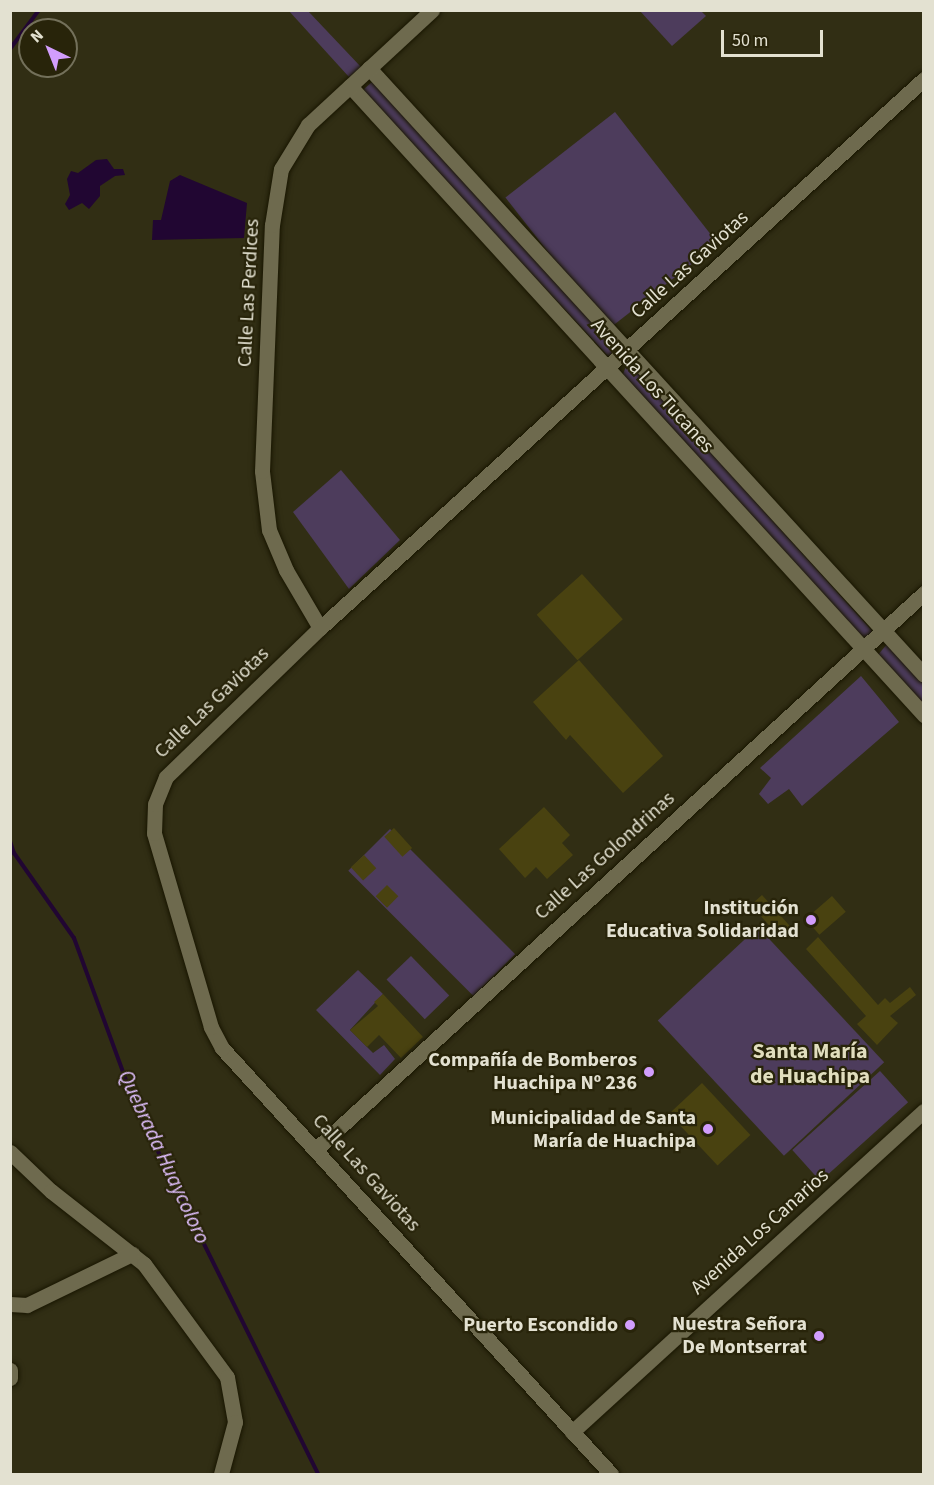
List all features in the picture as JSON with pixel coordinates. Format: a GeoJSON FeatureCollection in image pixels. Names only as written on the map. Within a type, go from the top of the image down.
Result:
{"type":"FeatureCollection","features":[{"type":"Feature","properties":{"kind":"street","name":"Calle Las Perdices"},"geometry":{"type":"LineString","coordinates":[[320,628],[286,570],[268,530],[262,471],[272,225],[281,169],[308,125],[432,10]]}},
{"type":"Feature","properties":{"kind":"street","name":"Avenida Los Tucanes"},"geometry":{"type":"LineString","coordinates":[[369,68],[924,675]]}},
{"type":"Feature","properties":{"kind":"street","name":"Calle Las Gaviotas"},"geometry":{"type":"LineString","coordinates":[[611,1474],[222,1048],[211,1027],[154,833],[155,804],[166,777],[320,628],[924,79]]}},
{"type":"Feature","properties":{"kind":"street","name":"Avenida Los Tucanes"},"geometry":{"type":"LineString","coordinates":[[350,86],[924,715]]}},
{"type":"Feature","properties":{"kind":"street","name":"Calle Las Golondrinas"},"geometry":{"type":"LineString","coordinates":[[316,1149],[924,594]]}},
{"type":"Feature","properties":{"kind":"street","name":"Avenida Los Canarios"},"geometry":{"type":"LineString","coordinates":[[572,1432],[924,1112]]}},
{"type":"Feature","properties":{"kind":"street"},"geometry":{"type":"LineString","coordinates":[[10,1152],[51,1191],[132,1254],[192,1326],[227,1377],[235,1422],[221,1474]]}},
{"type":"Feature","properties":{"kind":"street"},"geometry":{"type":"LineString","coordinates":[[10,1304],[27,1305],[132,1254]]}},
{"type":"Feature","properties":{"kind":"street"},"geometry":{"type":"LineString","coordinates":[[10,1370],[10,1378]]}},
{"type":"Feature","properties":{"kind":"shaded area"},"geometry":{"type":"Polygon","coordinates":[[[289,11],[308,11],[361,67],[349,77],[289,11]]]}},
{"type":"Feature","properties":{"kind":"shaded area"},"geometry":{"type":"Polygon","coordinates":[[[640,11],[701,11],[706,16],[672,46],[640,11]]]}},
{"type":"Feature","properties":{"kind":"shaded area"},"geometry":{"type":"Polygon","coordinates":[[[372,82],[618,348],[610,358],[365,95],[364,89],[372,82]]]}},
{"type":"Feature","properties":{"kind":"shaded area"},"geometry":{"type":"Polygon","coordinates":[[[615,112],[718,244],[608,329],[505,198],[615,112]]]}},
{"type":"Feature","properties":{"kind":"shaded area"},"geometry":{"type":"Polygon","coordinates":[[[107,159],[114,169],[123,169],[125,175],[115,176],[100,186],[100,196],[89,209],[82,203],[69,210],[65,204],[70,195],[67,179],[71,171],[78,173],[96,160],[107,159]]]}},
{"type":"Feature","properties":{"kind":"shaded area"},"geometry":{"type":"Polygon","coordinates":[[[180,175],[247,203],[244,238],[152,240],[153,220],[161,220],[170,181],[180,175]]]}},
{"type":"Feature","properties":{"kind":"shaded area"},"geometry":{"type":"Polygon","coordinates":[[[627,364],[633,366],[874,633],[864,639],[623,374],[627,364]]]}},
{"type":"Feature","properties":{"kind":"shaded area"},"geometry":{"type":"Polygon","coordinates":[[[341,470],[400,540],[349,589],[293,512],[341,470]]]}},
{"type":"Feature","properties":{"kind":"shaded area"},"geometry":{"type":"Polygon","coordinates":[[[887,644],[923,684],[923,704],[878,655],[887,644]]]}},
{"type":"Feature","properties":{"kind":"shaded area"},"geometry":{"type":"Polygon","coordinates":[[[861,676],[899,722],[802,806],[789,789],[768,804],[759,794],[771,778],[760,768],[861,676]]]}},
{"type":"Feature","properties":{"kind":"shaded area"},"geometry":{"type":"Polygon","coordinates":[[[390,829],[515,954],[473,996],[348,871],[390,829]]]}},
{"type":"Feature","properties":{"kind":"shaded area"},"geometry":{"type":"Polygon","coordinates":[[[758,927],[884,1062],[784,1156],[658,1020],[758,927]]]}},
{"type":"Feature","properties":{"kind":"shaded area"},"geometry":{"type":"Polygon","coordinates":[[[411,956],[449,996],[425,1019],[387,980],[411,956]]]}},
{"type":"Feature","properties":{"kind":"shaded area"},"geometry":{"type":"Polygon","coordinates":[[[358,970],[383,994],[350,1030],[373,1053],[384,1045],[395,1059],[380,1075],[316,1010],[358,970]]]}},
{"type":"Feature","properties":{"kind":"shaded area"},"geometry":{"type":"Polygon","coordinates":[[[880,1071],[908,1102],[820,1181],[792,1150],[880,1071]]]}},
{"type":"Feature","properties":{"kind":"building"},"geometry":{"type":"Polygon","coordinates":[[[582,574],[623,619],[577,660],[537,615],[582,574]]]}},
{"type":"Feature","properties":{"kind":"building"},"geometry":{"type":"Polygon","coordinates":[[[579,660],[663,756],[623,793],[570,735],[566,740],[533,702],[579,660]]]}},
{"type":"Feature","properties":{"kind":"building"},"geometry":{"type":"Polygon","coordinates":[[[544,807],[570,835],[562,843],[573,855],[547,879],[536,867],[525,878],[499,849],[544,807]]]}},
{"type":"Feature","properties":{"kind":"building"},"geometry":{"type":"Polygon","coordinates":[[[394,828],[412,848],[402,857],[384,837],[394,828]]]}},
{"type":"Feature","properties":{"kind":"building"},"geometry":{"type":"Polygon","coordinates":[[[364,855],[376,868],[363,880],[351,867],[364,855]]]}},
{"type":"Feature","properties":{"kind":"building"},"geometry":{"type":"Polygon","coordinates":[[[387,885],[398,896],[387,908],[376,896],[387,885]]]}},
{"type":"Feature","properties":{"kind":"building"},"geometry":{"type":"Polygon","coordinates":[[[762,895],[792,928],[781,938],[751,905],[762,895]]]}},
{"type":"Feature","properties":{"kind":"building"},"geometry":{"type":"Polygon","coordinates":[[[832,896],[846,912],[819,935],[806,919],[832,896]]]}},
{"type":"Feature","properties":{"kind":"building"},"geometry":{"type":"Polygon","coordinates":[[[818,937],[878,1005],[885,998],[890,1003],[910,987],[916,995],[890,1016],[898,1023],[877,1045],[857,1024],[866,1016],[806,949],[818,937]]]}},
{"type":"Feature","properties":{"kind":"building"},"geometry":{"type":"Polygon","coordinates":[[[383,994],[423,1037],[401,1058],[379,1035],[367,1047],[350,1030],[378,1006],[374,1002],[383,994]]]}},
{"type":"Feature","properties":{"kind":"building"},"geometry":{"type":"Polygon","coordinates":[[[702,1083],[750,1135],[718,1166],[669,1114],[702,1083]]]}},
{"type":"Feature","properties":{"kind":"waterway","name":"Quebrada Huaycoloro"},"geometry":{"type":"LineString","coordinates":[[10,49],[39,10]]}},
{"type":"Feature","properties":{"kind":"waterway","name":"Quebrada Huaycoloro"},"geometry":{"type":"LineString","coordinates":[[10,841],[14,853],[74,938],[135,1105],[318,1474]]}},
{"type":"Feature","properties":{"kind":"place","name":"Institución Educativa Solidaridad"},"geometry":{"type":"Point","coordinates":[811,920]}},
{"type":"Feature","properties":{"kind":"place","name":"Compañía de Bomberos Huachipa Nº 236"},"geometry":{"type":"Point","coordinates":[649,1072]}},
{"type":"Feature","properties":{"kind":"place","name":"Municipalidad de Santa María de Huachipa"},"geometry":{"type":"Point","coordinates":[708,1129]}},
{"type":"Feature","properties":{"kind":"place","name":"Puerto Escondido"},"geometry":{"type":"Point","coordinates":[630,1325]}},
{"type":"Feature","properties":{"kind":"place","name":"Nuestra Señora De Montserrat"},"geometry":{"type":"Point","coordinates":[819,1336]}},
{"type":"Feature","properties":{"kind":"district","name":"Santa María de Huachipa"},"geometry":{"type":"Point","coordinates":[810,1064]}}]}
